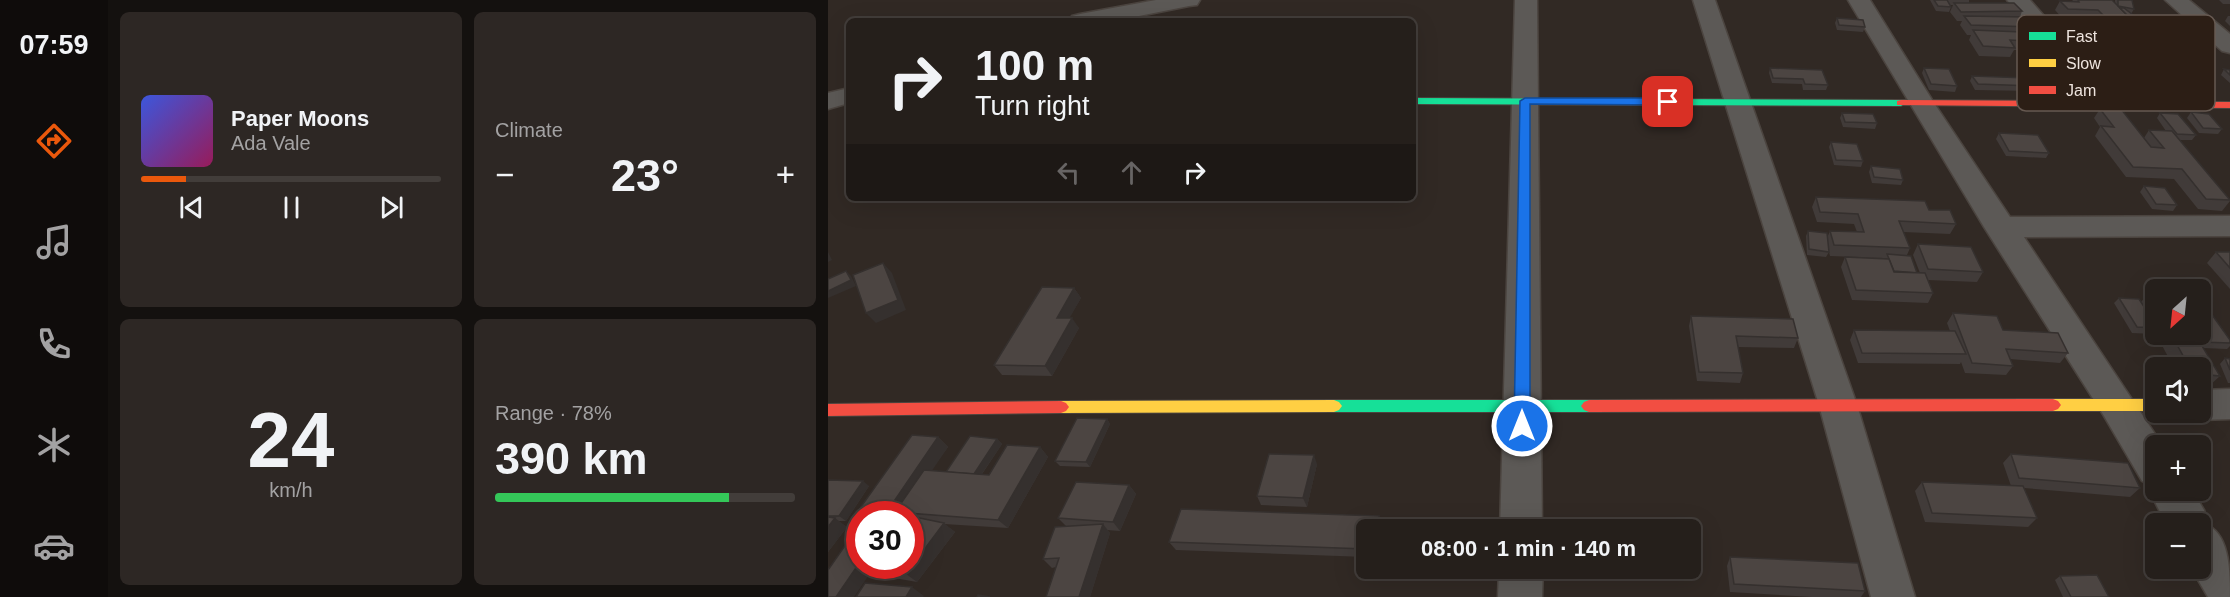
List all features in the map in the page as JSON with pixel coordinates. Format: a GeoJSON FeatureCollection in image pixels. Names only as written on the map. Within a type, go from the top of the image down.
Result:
{"type":"FeatureCollection","features":[{"type":"Feature","properties":{"kind":"street"},"geometry":{"type":"LineString","coordinates":[[1096,18],[1189,0]]}},
{"type":"Feature","properties":{"kind":"street"},"geometry":{"type":"LineString","coordinates":[[1521,519],[1526,0]]}},
{"type":"Feature","properties":{"kind":"street"},"geometry":{"type":"LineString","coordinates":[[1704,0],[1838,405],[1893,597]]}},
{"type":"Feature","properties":{"kind":"street"},"geometry":{"type":"LineString","coordinates":[[1859,0],[1921,103],[2145,451]]}},
{"type":"Feature","properties":{"kind":"street"},"geometry":{"type":"LineString","coordinates":[[2018,0],[2031,15]]}},
{"type":"Feature","properties":{"kind":"street"},"geometry":{"type":"LineString","coordinates":[[2176,0],[2194,15]]}},
{"type":"Feature","properties":{"kind":"street"},"geometry":{"type":"LineString","coordinates":[[2215,33],[2230,46]]}},
{"type":"Feature","properties":{"kind":"street"},"geometry":{"type":"LineString","coordinates":[[828,101],[846,95]]}},
{"type":"Feature","properties":{"kind":"street"},"geometry":{"type":"LineString","coordinates":[[1416,101],[2017,104]]}},
{"type":"Feature","properties":{"kind":"street"},"geometry":{"type":"LineString","coordinates":[[2215,105],[2230,105]]}},
{"type":"Feature","properties":{"kind":"street"},"geometry":{"type":"LineString","coordinates":[[2000,227],[2230,226]]}},
{"type":"Feature","properties":{"kind":"street"},"geometry":{"type":"LineString","coordinates":[[828,410],[980,407],[2145,405]]}},
{"type":"Feature","properties":{"kind":"street"},"geometry":{"type":"LineString","coordinates":[[2211,405],[2230,405]]}},
{"type":"Feature","properties":{"kind":"street"},"geometry":{"type":"LineString","coordinates":[[2211,561],[2230,592]]}},
{"type":"Feature","properties":{"kind":"street"},"geometry":{"type":"LineString","coordinates":[[1520,597],[1521,579]]}},
{"type":"Feature","properties":{"kind":"building"},"geometry":{"type":"Polygon","coordinates":[[[1934,0],[1947,0],[1951,7],[1938,6],[1934,0]]]}},
{"type":"Feature","properties":{"kind":"building"},"geometry":{"type":"Polygon","coordinates":[[[2078,0],[2112,0],[2127,15],[2103,15],[2098,10],[2068,9],[2060,1],[2079,2],[2078,0]]]}},
{"type":"Feature","properties":{"kind":"building"},"geometry":{"type":"Polygon","coordinates":[[[2118,0],[2132,0],[2134,9],[2118,6],[2118,0]]]}},
{"type":"Feature","properties":{"kind":"building"},"geometry":{"type":"Polygon","coordinates":[[[1954,3],[2014,3],[2022,11],[1961,12],[1954,3]]]}},
{"type":"Feature","properties":{"kind":"building"},"geometry":{"type":"Polygon","coordinates":[[[2120,8],[2124,8],[2133,15],[2127,15],[2120,8]]]}},
{"type":"Feature","properties":{"kind":"building"},"geometry":{"type":"Polygon","coordinates":[[[1964,16],[2017,17],[2017,26],[1971,25],[1964,16]]]}},
{"type":"Feature","properties":{"kind":"building"},"geometry":{"type":"Polygon","coordinates":[[[1837,18],[1863,20],[1865,27],[1839,25],[1837,18]]]}},
{"type":"Feature","properties":{"kind":"building"},"geometry":{"type":"Polygon","coordinates":[[[1973,30],[2017,32],[2017,40],[2010,40],[2015,48],[1983,46],[1973,30]]]}},
{"type":"Feature","properties":{"kind":"building"},"geometry":{"type":"Polygon","coordinates":[[[1770,68],[1822,70],[1828,85],[1805,84],[1803,79],[1773,78],[1770,68]]]}},
{"type":"Feature","properties":{"kind":"building"},"geometry":{"type":"Polygon","coordinates":[[[1924,68],[1949,69],[1957,86],[1931,84],[1924,68]]]}},
{"type":"Feature","properties":{"kind":"building"},"geometry":{"type":"Polygon","coordinates":[[[1972,76],[2017,78],[2017,85],[1978,84],[1972,76]]]}},
{"type":"Feature","properties":{"kind":"building"},"geometry":{"type":"Polygon","coordinates":[[[2102,111],[2123,111],[2151,147],[2164,148],[2149,130],[2172,131],[2230,200],[2206,199],[2182,169],[2133,167],[2101,126],[2114,127],[2102,111]]]}},
{"type":"Feature","properties":{"kind":"building"},"geometry":{"type":"Polygon","coordinates":[[[2191,112],[2209,114],[2222,129],[2203,128],[2191,112]]]}},
{"type":"Feature","properties":{"kind":"building"},"geometry":{"type":"Polygon","coordinates":[[[1842,113],[1873,114],[1877,123],[1845,122],[1842,113]]]}},
{"type":"Feature","properties":{"kind":"building"},"geometry":{"type":"Polygon","coordinates":[[[2160,113],[2178,114],[2196,135],[2177,134],[2160,113]]]}},
{"type":"Feature","properties":{"kind":"building"},"geometry":{"type":"Polygon","coordinates":[[[1999,133],[2038,135],[2049,153],[2009,151],[1999,133]]]}},
{"type":"Feature","properties":{"kind":"building"},"geometry":{"type":"Polygon","coordinates":[[[1831,142],[1857,144],[1863,161],[1836,160],[1831,142]]]}},
{"type":"Feature","properties":{"kind":"building"},"geometry":{"type":"Polygon","coordinates":[[[1871,166],[1900,169],[1903,180],[1874,177],[1871,166]]]}},
{"type":"Feature","properties":{"kind":"building"},"geometry":{"type":"Polygon","coordinates":[[[2144,186],[2165,188],[2177,205],[2156,204],[2144,186]]]}},
{"type":"Feature","properties":{"kind":"building"},"geometry":{"type":"Polygon","coordinates":[[[1816,197],[1925,201],[1929,210],[1950,210],[1956,224],[1899,221],[1910,248],[1834,245],[1830,231],[1864,232],[1858,214],[1820,212],[1816,197]]]}},
{"type":"Feature","properties":{"kind":"building"},"geometry":{"type":"Polygon","coordinates":[[[1808,231],[1827,233],[1829,252],[1809,249],[1808,231]]]}},
{"type":"Feature","properties":{"kind":"building"},"geometry":{"type":"Polygon","coordinates":[[[1918,244],[1971,247],[1983,272],[1928,269],[1918,244]]]}},
{"type":"Feature","properties":{"kind":"building"},"geometry":{"type":"Polygon","coordinates":[[[2216,252],[2230,252],[2230,268],[2216,252]]]}},
{"type":"Feature","properties":{"kind":"building"},"geometry":{"type":"Polygon","coordinates":[[[1887,254],[1911,256],[1917,273],[1894,271],[1887,254]]]}},
{"type":"Feature","properties":{"kind":"building"},"geometry":{"type":"Polygon","coordinates":[[[1845,257],[1889,259],[1894,272],[1925,273],[1933,293],[1856,290],[1845,257]]]}},
{"type":"Feature","properties":{"kind":"building"},"geometry":{"type":"Polygon","coordinates":[[[883,263],[898,300],[866,313],[853,275],[883,263]]]}},
{"type":"Feature","properties":{"kind":"building"},"geometry":{"type":"Polygon","coordinates":[[[846,271],[851,280],[828,291],[828,279],[846,271]]]}},
{"type":"Feature","properties":{"kind":"building"},"geometry":{"type":"Polygon","coordinates":[[[1042,287],[1074,288],[1057,318],[1072,318],[1045,366],[994,365],[1042,287]]]}},
{"type":"Feature","properties":{"kind":"building"},"geometry":{"type":"Polygon","coordinates":[[[2119,298],[2139,299],[2145,308],[2145,327],[2137,327],[2119,298]]]}},
{"type":"Feature","properties":{"kind":"building"},"geometry":{"type":"Polygon","coordinates":[[[1953,313],[1997,316],[2003,330],[2058,333],[2068,353],[2006,349],[2013,366],[1972,363],[1953,313]]]}},
{"type":"Feature","properties":{"kind":"building"},"geometry":{"type":"Polygon","coordinates":[[[2211,313],[2230,340],[2230,343],[2211,342],[2211,313]]]}},
{"type":"Feature","properties":{"kind":"building"},"geometry":{"type":"Polygon","coordinates":[[[1691,316],[1793,319],[1798,338],[1736,336],[1743,373],[1699,372],[1691,316]]]}},
{"type":"Feature","properties":{"kind":"building"},"geometry":{"type":"Polygon","coordinates":[[[1854,330],[1955,331],[1966,354],[1862,353],[1854,330]]]}},
{"type":"Feature","properties":{"kind":"building"},"geometry":{"type":"Polygon","coordinates":[[[2177,345],[2202,345],[2209,357],[2184,357],[2177,345]]]}},
{"type":"Feature","properties":{"kind":"building"},"geometry":{"type":"Polygon","coordinates":[[[2225,358],[2230,359],[2230,370],[2225,358]]]}},
{"type":"Feature","properties":{"kind":"building"},"geometry":{"type":"Polygon","coordinates":[[[2211,361],[2220,376],[2211,375],[2211,361]]]}},
{"type":"Feature","properties":{"kind":"building"},"geometry":{"type":"Polygon","coordinates":[[[1077,418],[1107,419],[1086,462],[1055,461],[1077,418]]]}},
{"type":"Feature","properties":{"kind":"building"},"geometry":{"type":"Polygon","coordinates":[[[912,435],[938,437],[894,501],[865,501],[912,435]]]}},
{"type":"Feature","properties":{"kind":"building"},"geometry":{"type":"Polygon","coordinates":[[[970,436],[997,439],[974,474],[946,472],[970,436]]]}},
{"type":"Feature","properties":{"kind":"building"},"geometry":{"type":"Polygon","coordinates":[[[1007,445],[1040,447],[998,520],[924,514],[924,501],[903,501],[924,470],[989,475],[1007,445]]]}},
{"type":"Feature","properties":{"kind":"building"},"geometry":{"type":"Polygon","coordinates":[[[1269,454],[1314,455],[1303,498],[1257,496],[1269,454]]]}},
{"type":"Feature","properties":{"kind":"building"},"geometry":{"type":"Polygon","coordinates":[[[2011,454],[2128,463],[2140,488],[2019,478],[2011,454]]]}},
{"type":"Feature","properties":{"kind":"building"},"geometry":{"type":"Polygon","coordinates":[[[828,480],[863,481],[849,501],[846,501],[846,506],[839,516],[828,516],[828,480]]]}},
{"type":"Feature","properties":{"kind":"building"},"geometry":{"type":"Polygon","coordinates":[[[1076,482],[1129,485],[1113,522],[1058,518],[1076,482]]]}},
{"type":"Feature","properties":{"kind":"building"},"geometry":{"type":"Polygon","coordinates":[[[1922,482],[2023,486],[2037,518],[1932,513],[1922,482]]]}},
{"type":"Feature","properties":{"kind":"building"},"geometry":{"type":"Polygon","coordinates":[[[1181,509],[1379,516],[1379,519],[1356,519],[1356,549],[1169,542],[1181,509]]]}},
{"type":"Feature","properties":{"kind":"building"},"geometry":{"type":"Polygon","coordinates":[[[828,517],[835,518],[828,527],[828,517]]]}},
{"type":"Feature","properties":{"kind":"building"},"geometry":{"type":"Polygon","coordinates":[[[924,519],[944,523],[924,550],[924,519]]]}},
{"type":"Feature","properties":{"kind":"building"},"geometry":{"type":"Polygon","coordinates":[[[1103,524],[1079,597],[1046,597],[1059,558],[1043,559],[1055,527],[1103,524]]]}},
{"type":"Feature","properties":{"kind":"building"},"geometry":{"type":"Polygon","coordinates":[[[846,544],[846,579],[848,579],[836,597],[828,597],[828,570],[846,544]]]}},
{"type":"Feature","properties":{"kind":"building"},"geometry":{"type":"Polygon","coordinates":[[[1730,557],[1858,563],[1865,591],[1734,584],[1730,557]]]}},
{"type":"Feature","properties":{"kind":"building"},"geometry":{"type":"Polygon","coordinates":[[[2097,575],[2109,597],[2071,597],[2060,576],[2097,575]]]}},
{"type":"Feature","properties":{"kind":"building"},"geometry":{"type":"Polygon","coordinates":[[[865,583],[912,587],[906,597],[856,597],[865,583]]]}},
{"type":"Feature","properties":{"kind":"traffic: fast"},"geometry":{"type":"LineString","coordinates":[[1416,101],[1901,103]]}},
{"type":"Feature","properties":{"kind":"traffic: fast"},"geometry":{"type":"LineString","coordinates":[[1334,406],[1589,406]]}},
{"type":"Feature","properties":{"kind":"traffic: slow"},"geometry":{"type":"LineString","coordinates":[[2053,405],[2145,405]]}},
{"type":"Feature","properties":{"kind":"traffic: slow"},"geometry":{"type":"LineString","coordinates":[[1061,407],[1334,406]]}},
{"type":"Feature","properties":{"kind":"traffic: jam"},"geometry":{"type":"LineString","coordinates":[[1901,103],[2017,104]]}},
{"type":"Feature","properties":{"kind":"traffic: jam"},"geometry":{"type":"LineString","coordinates":[[2215,105],[2230,105]]}},
{"type":"Feature","properties":{"kind":"traffic: jam"},"geometry":{"type":"LineString","coordinates":[[1589,406],[2053,405]]}},
{"type":"Feature","properties":{"kind":"traffic: jam"},"geometry":{"type":"LineString","coordinates":[[828,410],[1061,407]]}},
{"type":"Feature","properties":{"kind":"route"},"geometry":{"type":"LineString","coordinates":[[1522,426],[1525,101],[1668,102]]}}]}
